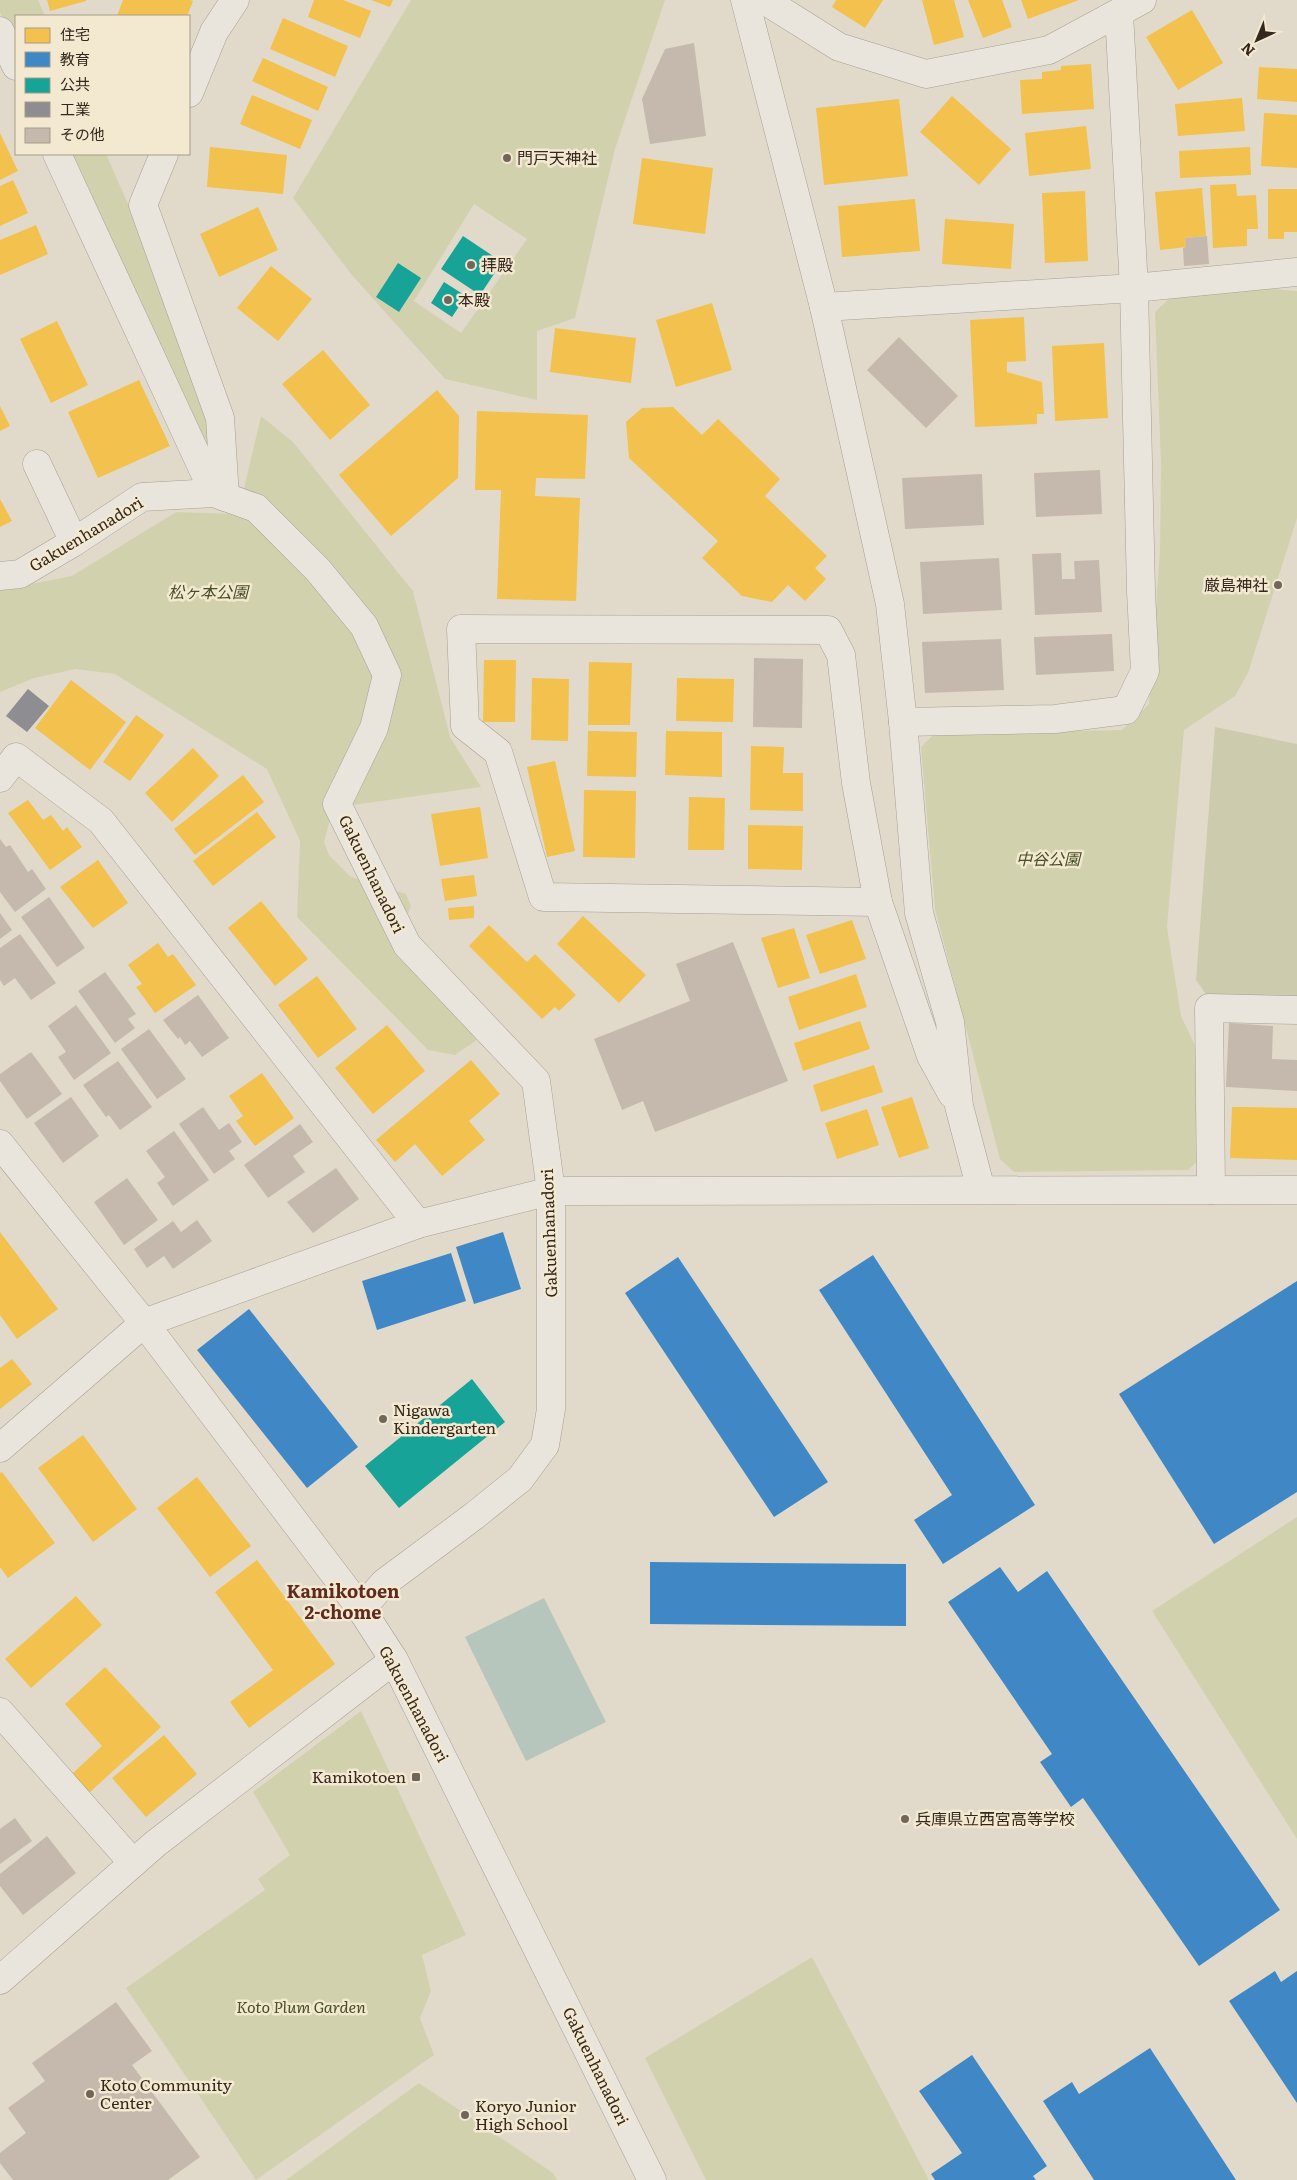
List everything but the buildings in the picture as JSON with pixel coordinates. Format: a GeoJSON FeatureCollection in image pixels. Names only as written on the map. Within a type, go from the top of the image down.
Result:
{"type":"FeatureCollection","features":[{"type":"Feature","properties":{"kind":"street"},"geometry":{"type":"LineString","coordinates":[[190,92],[214,32],[236,0]]}},
{"type":"Feature","properties":{"kind":"street"},"geometry":{"type":"LineString","coordinates":[[744,0],[824,307],[890,604],[903,722],[919,913],[950,1022],[959,1106],[981,1190]]}},
{"type":"Feature","properties":{"kind":"street"},"geometry":{"type":"LineString","coordinates":[[764,0],[839,47],[926,74],[1049,50],[1131,6],[1134,288],[1141,591],[1146,671],[1126,710],[1055,719],[903,722]]}},
{"type":"Feature","properties":{"kind":"street"},"geometry":{"type":"LineString","coordinates":[[0,31],[15,64]]}},
{"type":"Feature","properties":{"kind":"street"},"geometry":{"type":"LineString","coordinates":[[57,155],[219,495]]}},
{"type":"Feature","properties":{"kind":"street"},"geometry":{"type":"LineString","coordinates":[[164,155],[143,206],[220,418],[219,495]]}},
{"type":"Feature","properties":{"kind":"street"},"geometry":{"type":"LineString","coordinates":[[824,307],[1134,288],[1297,272]]}},
{"type":"Feature","properties":{"kind":"street"},"geometry":{"type":"LineString","coordinates":[[37,464],[74,542]]}},
{"type":"Feature","properties":{"kind":"street","name":"Gakuenhanadori"},"geometry":{"type":"LineString","coordinates":[[0,576],[20,574],[74,542],[142,497],[219,495],[256,508],[318,570],[364,626],[387,674],[374,728],[337,804],[407,945],[536,1080],[551,1191],[551,1409],[545,1445],[520,1479],[384,1583],[361,1609],[394,1660],[652,2180]]}},
{"type":"Feature","properties":{"kind":"street"},"geometry":{"type":"LineString","coordinates":[[878,902],[542,897],[498,752],[465,726],[461,629],[828,630],[841,655],[856,783],[878,902],[932,1056],[959,1106]]}},
{"type":"Feature","properties":{"kind":"street"},"geometry":{"type":"LineString","coordinates":[[5,760],[101,821],[418,1224]]}},
{"type":"Feature","properties":{"kind":"street"},"geometry":{"type":"LineString","coordinates":[[1211,1190],[1209,1008],[1297,1010]]}},
{"type":"Feature","properties":{"kind":"street"},"geometry":{"type":"LineString","coordinates":[[0,1144],[144,1323],[361,1609]]}},
{"type":"Feature","properties":{"kind":"street"},"geometry":{"type":"LineString","coordinates":[[0,1448],[144,1323],[418,1224],[551,1191],[1297,1190]]}},
{"type":"Feature","properties":{"kind":"street"},"geometry":{"type":"LineString","coordinates":[[0,1980],[155,1844],[394,1660]]}},
{"type":"Feature","properties":{"kind":"street"},"geometry":{"type":"LineString","coordinates":[[0,1712],[133,1864]]}},
{"type":"Feature","properties":{"kind":"green space"},"geometry":{"type":"Polygon","coordinates":[[[0,0],[38,0],[45,15],[15,15],[15,44],[0,12],[0,0]]]}},
{"type":"Feature","properties":{"kind":"green space","name":"門戸天神社"},"geometry":{"type":"Polygon","coordinates":[[[411,0],[665,0],[615,149],[575,318],[537,331],[537,400],[445,379],[351,274],[293,198],[411,0]],[[474,204],[414,301],[461,333],[527,239],[474,204]]]}},
{"type":"Feature","properties":{"kind":"green space"},"geometry":{"type":"Polygon","coordinates":[[[67,155],[106,155],[131,211],[207,402],[213,442],[204,445],[67,155]]]}},
{"type":"Feature","properties":{"kind":"green space","name":"中谷公園"},"geometry":{"type":"Polygon","coordinates":[[[1261,288],[1297,291],[1297,518],[1248,673],[1235,696],[1184,730],[1167,927],[1181,1016],[1200,1056],[1201,1158],[1188,1170],[1014,1172],[1000,1159],[935,909],[921,747],[934,734],[1122,730],[1149,704],[1160,550],[1161,463],[1155,312],[1174,294],[1261,288]]]}},
{"type":"Feature","properties":{"kind":"green space","name":"松ヶ本公園"},"geometry":{"type":"Polygon","coordinates":[[[261,416],[293,442],[413,591],[450,737],[481,787],[339,807],[331,816],[324,842],[329,855],[351,877],[406,894],[411,906],[396,941],[400,953],[477,1040],[455,1055],[428,1050],[297,917],[300,841],[267,769],[115,674],[76,669],[34,678],[0,692],[0,590],[72,576],[176,512],[238,514],[261,416]]]}},
{"type":"Feature","properties":{"kind":"green space"},"geometry":{"type":"Polygon","coordinates":[[[1215,727],[1297,744],[1297,996],[1208,997],[1196,980],[1215,727]]]}},
{"type":"Feature","properties":{"kind":"green space"},"geometry":{"type":"Polygon","coordinates":[[[1297,1517],[1297,1839],[1152,1611],[1297,1517]]]}},
{"type":"Feature","properties":{"kind":"green space","name":"Koto Plum Garden"},"geometry":{"type":"Polygon","coordinates":[[[361,1711],[466,1935],[422,1955],[431,1991],[420,2018],[434,2055],[256,2180],[126,1988],[265,1890],[258,1879],[290,1855],[253,1792],[361,1711]]]}},
{"type":"Feature","properties":{"kind":"green space"},"geometry":{"type":"Polygon","coordinates":[[[812,1957],[929,2180],[706,2180],[645,2058],[812,1957]]]}},
{"type":"Feature","properties":{"kind":"green space"},"geometry":{"type":"Polygon","coordinates":[[[419,2083],[553,2173],[557,2180],[286,2180],[419,2083]]]}},
{"type":"Feature","properties":{"kind":"shaded area"},"geometry":{"type":"Polygon","coordinates":[[[544,1598],[606,1722],[526,1761],[465,1637],[544,1598]]]}},
{"type":"Feature","properties":{"kind":"place","name":"門戸天神社"},"geometry":{"type":"Point","coordinates":[507,158]}},
{"type":"Feature","properties":{"kind":"place","name":"拝殿"},"geometry":{"type":"Point","coordinates":[471,265]}},
{"type":"Feature","properties":{"kind":"place","name":"本殿"},"geometry":{"type":"Point","coordinates":[448,300]}},
{"type":"Feature","properties":{"kind":"place","name":"厳島神社"},"geometry":{"type":"Point","coordinates":[1278,585]}},
{"type":"Feature","properties":{"kind":"place","name":"Nigawa Kindergarten"},"geometry":{"type":"Point","coordinates":[383,1419]}},
{"type":"Feature","properties":{"kind":"place","name":"Kamikotoen"},"geometry":{"type":"Point","coordinates":[416,1777]}},
{"type":"Feature","properties":{"kind":"place","name":"兵庫県立西宮高等学校"},"geometry":{"type":"Point","coordinates":[905,1819]}},
{"type":"Feature","properties":{"kind":"place","name":"Koto Community Center"},"geometry":{"type":"Point","coordinates":[90,2094]}},
{"type":"Feature","properties":{"kind":"place","name":"Koryo Junior High School"},"geometry":{"type":"Point","coordinates":[465,2115]}},
{"type":"Feature","properties":{"kind":"district","name":"Kamikotoen 2-chome"},"geometry":{"type":"Point","coordinates":[343,1602]}}]}
